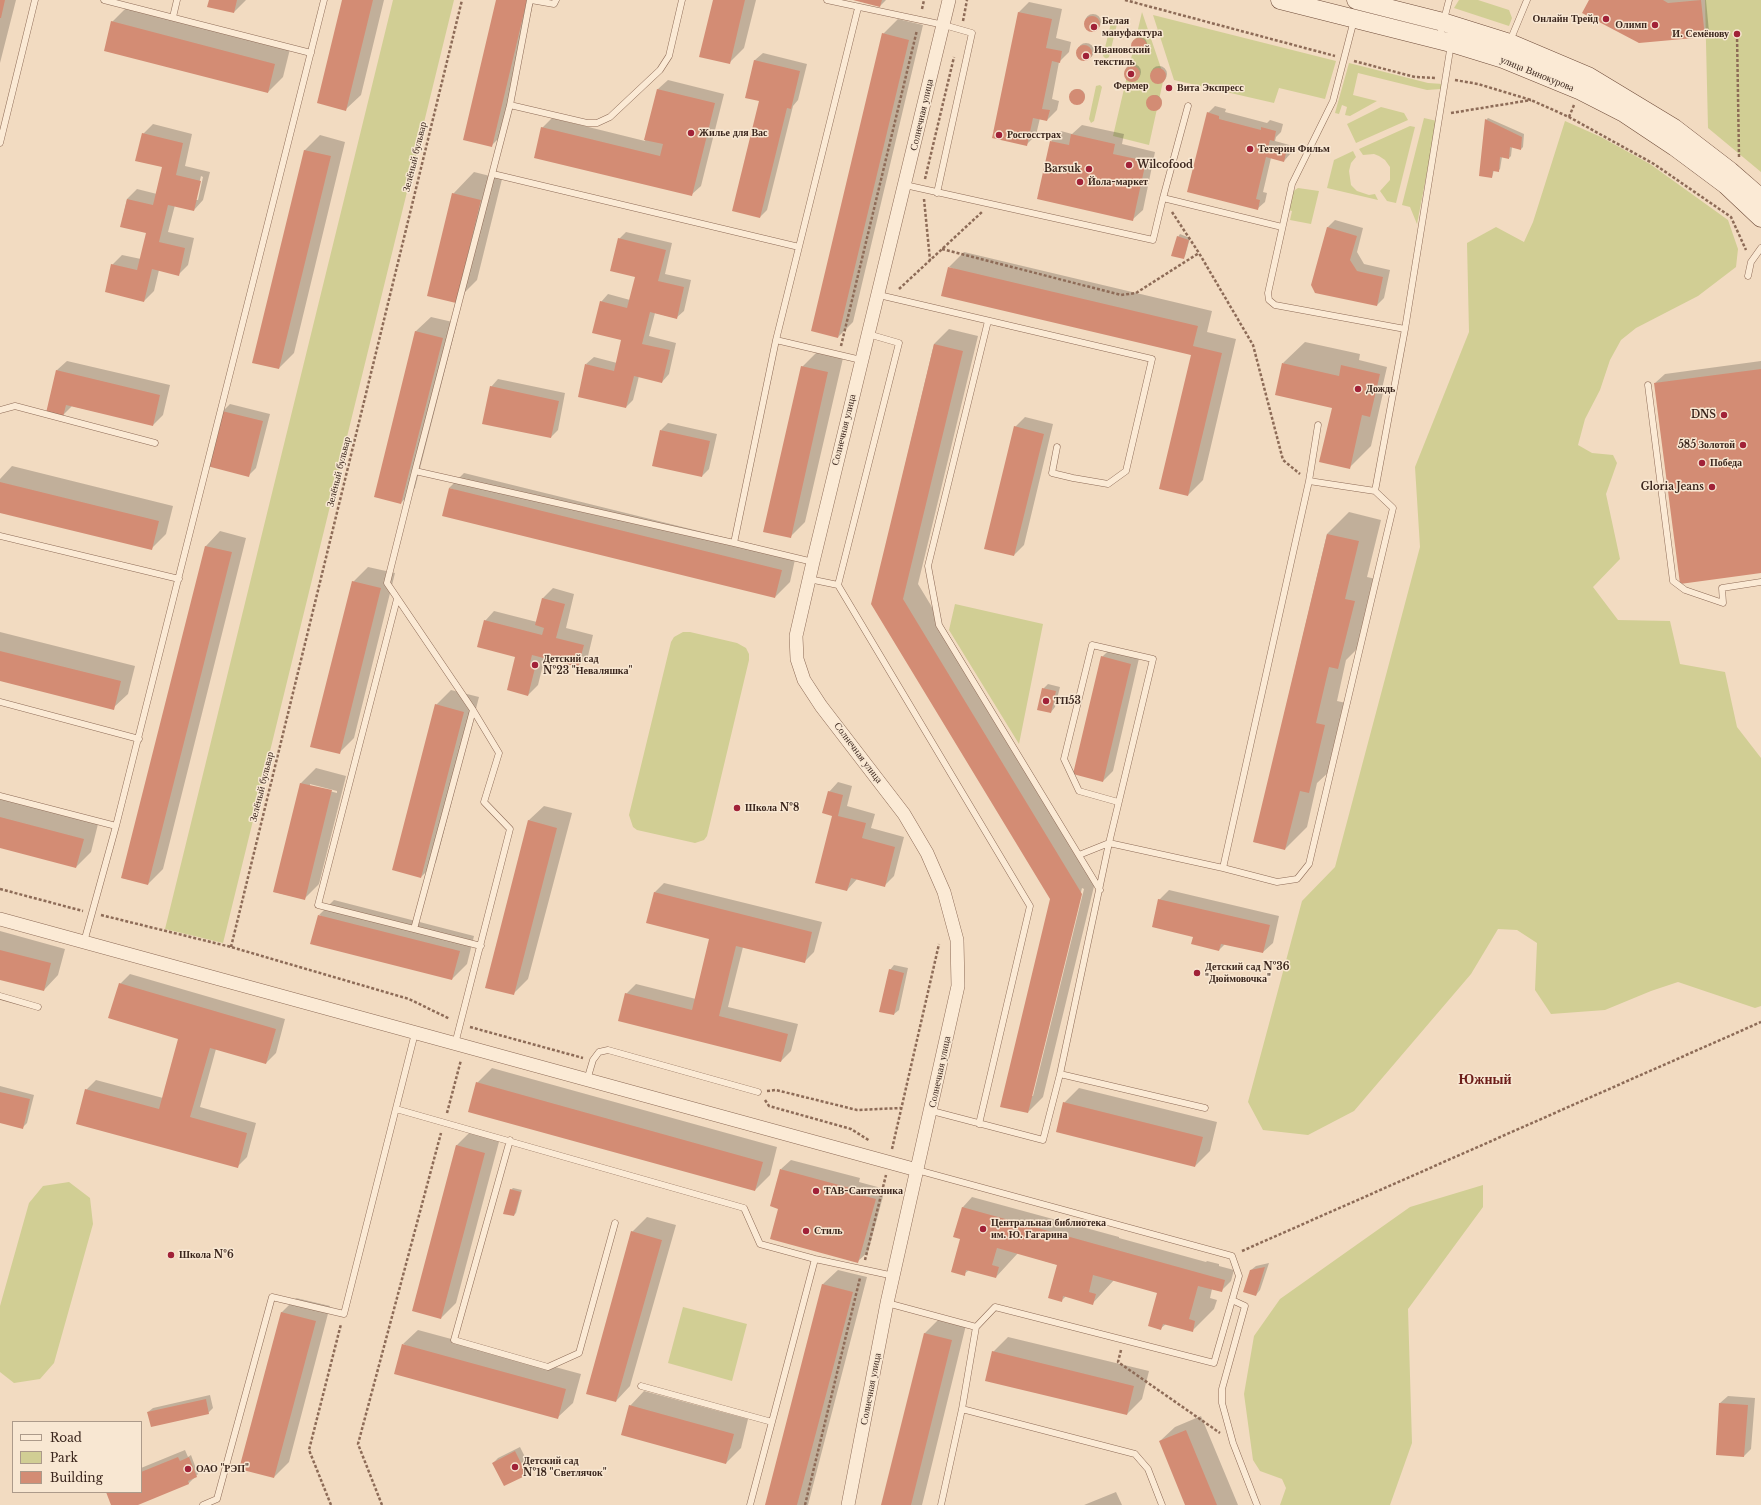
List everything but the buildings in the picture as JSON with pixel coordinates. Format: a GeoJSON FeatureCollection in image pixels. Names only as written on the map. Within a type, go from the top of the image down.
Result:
{"type":"FeatureCollection","features":[{"type":"Feature","properties":{"kind":"main road","name":"улица Винокурова"},"geometry":{"type":"LineString","coordinates":[[1280,0],[1445,41],[1507,51],[1588,76],[1668,124],[1730,171],[1761,198]]}},
{"type":"Feature","properties":{"kind":"main road","name":"улица Винокурова"},"geometry":{"type":"LineString","coordinates":[[1356,0],[1443,22],[1507,51],[1624,113],[1675,147],[1726,185],[1761,218]]}},
{"type":"Feature","properties":{"kind":"street","name":"Солнечная улица"},"geometry":{"type":"LineString","coordinates":[[848,1505],[887,1303],[932,1111],[958,986],[957,940],[944,892],[927,853],[904,814],[821,706],[804,680],[797,659],[796,636],[812,562],[861,360],[868,334],[884,296],[905,185],[949,0]]}},
{"type":"Feature","properties":{"kind":"street"},"geometry":{"type":"LineString","coordinates":[[0,919],[917,1170]]}},
{"type":"Feature","properties":{"kind":"lane"},"geometry":{"type":"LineString","coordinates":[[0,143],[35,0]]}},
{"type":"Feature","properties":{"kind":"lane"},"geometry":{"type":"LineString","coordinates":[[104,0],[311,53]]}},
{"type":"Feature","properties":{"kind":"lane"},"geometry":{"type":"LineString","coordinates":[[173,17],[177,0]]}},
{"type":"Feature","properties":{"kind":"lane"},"geometry":{"type":"LineString","coordinates":[[84,942],[139,739],[324,0]]}},
{"type":"Feature","properties":{"kind":"lane"},"geometry":{"type":"LineString","coordinates":[[460,1045],[460,1024],[510,829],[484,802],[499,753],[473,710],[387,583],[493,174],[510,105],[531,0],[554,4],[556,0]]}},
{"type":"Feature","properties":{"kind":"lane"},"geometry":{"type":"LineString","coordinates":[[510,105],[587,123],[597,123],[610,117],[660,70],[669,56],[682,0]]}},
{"type":"Feature","properties":{"kind":"lane"},"geometry":{"type":"LineString","coordinates":[[826,0],[858,8],[944,24],[972,33],[937,193]]}},
{"type":"Feature","properties":{"kind":"lane"},"geometry":{"type":"LineString","coordinates":[[1375,491],[1405,329],[1441,115],[1445,78],[1445,41],[1443,22],[1449,0]]}},
{"type":"Feature","properties":{"kind":"lane"},"geometry":{"type":"LineString","coordinates":[[1507,51],[1527,0]]}},
{"type":"Feature","properties":{"kind":"lane"},"geometry":{"type":"LineString","coordinates":[[734,543],[776,340],[858,8]]}},
{"type":"Feature","properties":{"kind":"lane"},"geometry":{"type":"LineString","coordinates":[[1355,18],[1333,101],[1292,184],[1268,293],[1269,300],[1275,305],[1405,329]]}},
{"type":"Feature","properties":{"kind":"lane"},"geometry":{"type":"LineString","coordinates":[[905,185],[1153,240],[1188,106]]}},
{"type":"Feature","properties":{"kind":"lane"},"geometry":{"type":"LineString","coordinates":[[493,174],[799,248]]}},
{"type":"Feature","properties":{"kind":"lane"},"geometry":{"type":"LineString","coordinates":[[1163,198],[1282,227]]}},
{"type":"Feature","properties":{"kind":"lane"},"geometry":{"type":"LineString","coordinates":[[1748,276],[1751,262],[1761,248]]}},
{"type":"Feature","properties":{"kind":"lane"},"geometry":{"type":"LineString","coordinates":[[884,296],[1152,359],[1126,471],[1108,484],[1052,473],[1057,447]]}},
{"type":"Feature","properties":{"kind":"lane"},"geometry":{"type":"LineString","coordinates":[[988,321],[928,566],[939,625],[1100,890]]}},
{"type":"Feature","properties":{"kind":"lane"},"geometry":{"type":"LineString","coordinates":[[868,334],[899,342],[838,585],[1030,906],[979,1124]]}},
{"type":"Feature","properties":{"kind":"lane"},"geometry":{"type":"LineString","coordinates":[[776,340],[861,360]]}},
{"type":"Feature","properties":{"kind":"lane"},"geometry":{"type":"LineString","coordinates":[[1648,385],[1673,581],[1684,590],[1723,603],[1722,588],[1761,582]]}},
{"type":"Feature","properties":{"kind":"lane"},"geometry":{"type":"LineString","coordinates":[[0,410],[15,406],[156,443]]}},
{"type":"Feature","properties":{"kind":"lane"},"geometry":{"type":"LineString","coordinates":[[1223,868],[1309,481],[1318,425]]}},
{"type":"Feature","properties":{"kind":"lane"},"geometry":{"type":"LineString","coordinates":[[415,471],[812,562]]}},
{"type":"Feature","properties":{"kind":"lane"},"geometry":{"type":"LineString","coordinates":[[1079,855],[1108,844],[1223,868],[1277,882],[1297,879],[1309,864],[1393,508],[1375,491],[1309,481]]}},
{"type":"Feature","properties":{"kind":"lane"},"geometry":{"type":"LineString","coordinates":[[0,536],[179,579]]}},
{"type":"Feature","properties":{"kind":"lane"},"geometry":{"type":"LineString","coordinates":[[809,579],[838,585]]}},
{"type":"Feature","properties":{"kind":"lane"},"geometry":{"type":"LineString","coordinates":[[397,598],[318,905],[481,946]]}},
{"type":"Feature","properties":{"kind":"lane"},"geometry":{"type":"LineString","coordinates":[[932,1111],[1044,1140],[1100,890],[1108,844],[1154,659],[1092,645],[1064,759],[1079,791],[1118,802]]}},
{"type":"Feature","properties":{"kind":"lane"},"geometry":{"type":"LineString","coordinates":[[0,702],[139,739]]}},
{"type":"Feature","properties":{"kind":"lane"},"geometry":{"type":"LineString","coordinates":[[414,929],[473,710]]}},
{"type":"Feature","properties":{"kind":"lane"},"geometry":{"type":"LineString","coordinates":[[0,796],[116,826]]}},
{"type":"Feature","properties":{"kind":"lane"},"geometry":{"type":"LineString","coordinates":[[0,996],[38,1007]]}},
{"type":"Feature","properties":{"kind":"lane"},"geometry":{"type":"LineString","coordinates":[[203,1505],[217,1499],[272,1297],[344,1314],[415,1033]]}},
{"type":"Feature","properties":{"kind":"lane"},"geometry":{"type":"LineString","coordinates":[[587,1080],[593,1060],[599,1052],[608,1050],[758,1092]]}},
{"type":"Feature","properties":{"kind":"lane"},"geometry":{"type":"LineString","coordinates":[[1060,1074],[1205,1108]]}},
{"type":"Feature","properties":{"kind":"lane"},"geometry":{"type":"LineString","coordinates":[[396,1109],[510,1140],[744,1208],[760,1244],[815,1259],[894,1276]]}},
{"type":"Feature","properties":{"kind":"lane"},"geometry":{"type":"LineString","coordinates":[[510,1140],[454,1340],[548,1367],[579,1353],[615,1223]]}},
{"type":"Feature","properties":{"kind":"lane"},"geometry":{"type":"LineString","coordinates":[[917,1170],[1232,1256],[1239,1276],[1214,1363],[995,1307],[976,1326],[962,1409],[941,1505]]}},
{"type":"Feature","properties":{"kind":"lane"},"geometry":{"type":"LineString","coordinates":[[750,1505],[815,1259]]}},
{"type":"Feature","properties":{"kind":"lane"},"geometry":{"type":"LineString","coordinates":[[1232,1300],[1245,1306],[1222,1389],[1222,1403],[1233,1443],[1257,1505]]}},
{"type":"Feature","properties":{"kind":"lane"},"geometry":{"type":"LineString","coordinates":[[887,1303],[976,1326]]}},
{"type":"Feature","properties":{"kind":"lane"},"geometry":{"type":"LineString","coordinates":[[641,1386],[772,1422]]}},
{"type":"Feature","properties":{"kind":"lane"},"geometry":{"type":"LineString","coordinates":[[962,1409],[1135,1454],[1148,1469],[1162,1505]]}},
{"type":"Feature","properties":{"kind":"path","name":"Зелёный бульвар"},"geometry":{"type":"LineString","coordinates":[[231,948],[462,0]]}},
{"type":"Feature","properties":{"kind":"path"},"geometry":{"type":"LineString","coordinates":[[839,355],[924,0]]}},
{"type":"Feature","properties":{"kind":"path"},"geometry":{"type":"LineString","coordinates":[[930,260],[923,190],[967,0]]}},
{"type":"Feature","properties":{"kind":"path"},"geometry":{"type":"LineString","coordinates":[[1125,0],[1415,77],[1445,78],[1478,84],[1531,100],[1569,117],[1654,164],[1731,217],[1751,262]]}},
{"type":"Feature","properties":{"kind":"path"},"geometry":{"type":"LineString","coordinates":[[1737,34],[1739,157]]}},
{"type":"Feature","properties":{"kind":"path"},"geometry":{"type":"LineString","coordinates":[[1441,115],[1531,100]]}},
{"type":"Feature","properties":{"kind":"path"},"geometry":{"type":"LineString","coordinates":[[1163,198],[1199,253],[1253,345],[1283,460],[1309,481]]}},
{"type":"Feature","properties":{"kind":"path"},"geometry":{"type":"LineString","coordinates":[[884,296],[930,260],[990,205]]}},
{"type":"Feature","properties":{"kind":"path"},"geometry":{"type":"LineString","coordinates":[[942,249],[1121,295],[1136,293],[1199,253]]}},
{"type":"Feature","properties":{"kind":"path"},"geometry":{"type":"LineString","coordinates":[[0,889],[231,948],[409,999],[460,1024],[593,1060]]}},
{"type":"Feature","properties":{"kind":"path"},"geometry":{"type":"LineString","coordinates":[[805,1505],[889,1162],[939,944]]}},
{"type":"Feature","properties":{"kind":"path"},"geometry":{"type":"LineString","coordinates":[[1232,1256],[1761,1022]]}},
{"type":"Feature","properties":{"kind":"path"},"geometry":{"type":"LineString","coordinates":[[382,1505],[358,1444],[444,1122],[460,1045]]}},
{"type":"Feature","properties":{"kind":"path"},"geometry":{"type":"LineString","coordinates":[[758,1092],[776,1090],[857,1110],[901,1108]]}},
{"type":"Feature","properties":{"kind":"path"},"geometry":{"type":"LineString","coordinates":[[758,1092],[769,1106],[850,1129],[871,1142]]}},
{"type":"Feature","properties":{"kind":"path"},"geometry":{"type":"LineString","coordinates":[[331,1505],[310,1450],[344,1314]]}},
{"type":"Feature","properties":{"kind":"path"},"geometry":{"type":"LineString","coordinates":[[1124,1340],[1118,1362],[1233,1443]]}},
{"type":"Feature","properties":{"kind":"green space"},"geometry":{"type":"Polygon","coordinates":[[[393,0],[454,0],[223,943],[165,929],[393,0]]]}},
{"type":"Feature","properties":{"kind":"green space"},"geometry":{"type":"Polygon","coordinates":[[[1459,0],[1478,0],[1509,10],[1512,18],[1509,26],[1454,8],[1459,0]]]}},
{"type":"Feature","properties":{"kind":"green space"},"geometry":{"type":"Polygon","coordinates":[[[1705,0],[1761,0],[1761,172],[1708,128],[1705,0]]]}},
{"type":"Feature","properties":{"kind":"green space"},"geometry":{"type":"Polygon","coordinates":[[[1142,12],[1164,77],[1149,145],[1113,136],[1142,12]]]}},
{"type":"Feature","properties":{"kind":"green space"},"geometry":{"type":"Polygon","coordinates":[[[1153,15],[1336,61],[1325,99],[1279,88],[1274,103],[1174,80],[1153,15]]]}},
{"type":"Feature","properties":{"kind":"green space"},"geometry":{"type":"Polygon","coordinates":[[[1115,21],[1117,24],[1109,57],[1106,59],[1103,56],[1111,23],[1115,21]]]}},
{"type":"Feature","properties":{"kind":"green space"},"geometry":{"type":"Polygon","coordinates":[[[1349,63],[1428,83],[1443,84],[1441,89],[1427,90],[1358,73],[1353,95],[1377,101],[1350,116],[1345,115],[1347,107],[1342,105],[1339,114],[1335,113],[1349,63]]]}},
{"type":"Feature","properties":{"kind":"green space"},"geometry":{"type":"Polygon","coordinates":[[[1100,85],[1102,87],[1094,121],[1091,123],[1089,119],[1096,86],[1100,85]]]}},
{"type":"Feature","properties":{"kind":"green space"},"geometry":{"type":"Polygon","coordinates":[[[1381,107],[1404,113],[1408,120],[1356,143],[1347,124],[1381,107]]]}},
{"type":"Feature","properties":{"kind":"green space"},"geometry":{"type":"Polygon","coordinates":[[[1424,118],[1437,121],[1417,224],[1410,207],[1402,205],[1424,118]]]}},
{"type":"Feature","properties":{"kind":"green space"},"geometry":{"type":"Polygon","coordinates":[[[1565,121],[1601,137],[1650,164],[1728,220],[1738,249],[1736,267],[1698,296],[1636,328],[1621,340],[1610,360],[1600,390],[1585,419],[1578,445],[1592,453],[1613,455],[1617,463],[1606,494],[1620,559],[1593,587],[1618,620],[1670,621],[1680,664],[1725,672],[1737,727],[1761,758],[1761,1006],[1755,1008],[1678,982],[1651,991],[1605,1010],[1551,1014],[1535,990],[1537,943],[1517,930],[1498,929],[1471,974],[1354,1111],[1308,1135],[1263,1130],[1248,1102],[1302,901],[1335,867],[1420,547],[1415,467],[1469,332],[1467,243],[1496,227],[1524,242],[1533,222],[1565,121]]]}},
{"type":"Feature","properties":{"kind":"green space"},"geometry":{"type":"Polygon","coordinates":[[[1410,126],[1415,127],[1396,203],[1387,201],[1380,191],[1390,180],[1390,167],[1385,160],[1379,156],[1374,154],[1363,155],[1359,149],[1410,126]]]}},
{"type":"Feature","properties":{"kind":"green space"},"geometry":{"type":"Polygon","coordinates":[[[1353,151],[1356,157],[1351,163],[1349,171],[1351,185],[1357,191],[1369,195],[1375,194],[1378,200],[1327,188],[1334,160],[1353,151]]]}},
{"type":"Feature","properties":{"kind":"green space"},"geometry":{"type":"Polygon","coordinates":[[[1298,188],[1319,191],[1311,224],[1290,220],[1292,211],[1288,210],[1292,192],[1298,188]]]}},
{"type":"Feature","properties":{"kind":"green space"},"geometry":{"type":"Polygon","coordinates":[[[955,604],[1043,624],[1019,744],[949,630],[955,604]]]}},
{"type":"Feature","properties":{"kind":"green space"},"geometry":{"type":"Polygon","coordinates":[[[683,632],[690,632],[737,643],[746,648],[749,654],[749,660],[707,836],[704,840],[695,843],[637,830],[633,827],[629,815],[671,642],[674,637],[683,632]]]}},
{"type":"Feature","properties":{"kind":"green space"},"geometry":{"type":"Polygon","coordinates":[[[69,1182],[90,1198],[93,1224],[54,1363],[40,1379],[14,1383],[0,1372],[0,1306],[29,1203],[43,1186],[69,1182]]]}},
{"type":"Feature","properties":{"kind":"green space"},"geometry":{"type":"Polygon","coordinates":[[[1483,1185],[1483,1207],[1408,1309],[1412,1443],[1390,1505],[1280,1505],[1286,1488],[1282,1479],[1260,1471],[1253,1460],[1244,1394],[1254,1336],[1280,1299],[1410,1207],[1483,1185]]]}},
{"type":"Feature","properties":{"kind":"green space"},"geometry":{"type":"Polygon","coordinates":[[[683,1307],[747,1324],[732,1381],[668,1363],[683,1307]]]}},
{"type":"Feature","properties":{"kind":"place","name":"Онлайн Трейд"},"geometry":{"type":"Point","coordinates":[1606,19]}},
{"type":"Feature","properties":{"kind":"place","name":"Олимп"},"geometry":{"type":"Point","coordinates":[1655,25]}},
{"type":"Feature","properties":{"kind":"place","name":"Белая мануфактура"},"geometry":{"type":"Point","coordinates":[1094,27]}},
{"type":"Feature","properties":{"kind":"place","name":"И. Семёнову"},"geometry":{"type":"Point","coordinates":[1737,34]}},
{"type":"Feature","properties":{"kind":"place","name":"Ивановский текстиль"},"geometry":{"type":"Point","coordinates":[1086,56]}},
{"type":"Feature","properties":{"kind":"place","name":"Фермер"},"geometry":{"type":"Point","coordinates":[1131,74]}},
{"type":"Feature","properties":{"kind":"place","name":"Вита Экспресс"},"geometry":{"type":"Point","coordinates":[1169,88]}},
{"type":"Feature","properties":{"kind":"place","name":"Жилье для Вас"},"geometry":{"type":"Point","coordinates":[691,133]}},
{"type":"Feature","properties":{"kind":"place","name":"Росгосстрах"},"geometry":{"type":"Point","coordinates":[999,135]}},
{"type":"Feature","properties":{"kind":"place","name":"Тетерин Фильм"},"geometry":{"type":"Point","coordinates":[1250,149]}},
{"type":"Feature","properties":{"kind":"place","name":"Wilcofood"},"geometry":{"type":"Point","coordinates":[1129,165]}},
{"type":"Feature","properties":{"kind":"place","name":"Barsuk"},"geometry":{"type":"Point","coordinates":[1089,169]}},
{"type":"Feature","properties":{"kind":"place","name":"Йола-маркет"},"geometry":{"type":"Point","coordinates":[1080,182]}},
{"type":"Feature","properties":{"kind":"place","name":"Дождь"},"geometry":{"type":"Point","coordinates":[1358,389]}},
{"type":"Feature","properties":{"kind":"place","name":"DNS"},"geometry":{"type":"Point","coordinates":[1724,415]}},
{"type":"Feature","properties":{"kind":"place","name":"585 Золотой"},"geometry":{"type":"Point","coordinates":[1743,445]}},
{"type":"Feature","properties":{"kind":"place","name":"Победа"},"geometry":{"type":"Point","coordinates":[1702,463]}},
{"type":"Feature","properties":{"kind":"place","name":"Gloria Jeans"},"geometry":{"type":"Point","coordinates":[1712,487]}},
{"type":"Feature","properties":{"kind":"place","name":"Детский сад №23 \"Неваляшка\""},"geometry":{"type":"Point","coordinates":[535,665]}},
{"type":"Feature","properties":{"kind":"place","name":"ТП53"},"geometry":{"type":"Point","coordinates":[1046,701]}},
{"type":"Feature","properties":{"kind":"place","name":"Школа №8"},"geometry":{"type":"Point","coordinates":[737,808]}},
{"type":"Feature","properties":{"kind":"place","name":"Детский сад №36 \"Дюймовочка\""},"geometry":{"type":"Point","coordinates":[1197,973]}},
{"type":"Feature","properties":{"kind":"place","name":"ТАВ-Сантехника"},"geometry":{"type":"Point","coordinates":[816,1191]}},
{"type":"Feature","properties":{"kind":"place","name":"Центральная библиотека им. Ю. Гагарина"},"geometry":{"type":"Point","coordinates":[983,1229]}},
{"type":"Feature","properties":{"kind":"place","name":"Стиль"},"geometry":{"type":"Point","coordinates":[806,1231]}},
{"type":"Feature","properties":{"kind":"place","name":"Школа №6"},"geometry":{"type":"Point","coordinates":[171,1255]}},
{"type":"Feature","properties":{"kind":"place","name":"Детский сад №18 \"Светлячок\""},"geometry":{"type":"Point","coordinates":[515,1467]}},
{"type":"Feature","properties":{"kind":"place","name":"ОАО \"РЭП\""},"geometry":{"type":"Point","coordinates":[188,1469]}},
{"type":"Feature","properties":{"kind":"district","name":"Южный"},"geometry":{"type":"Point","coordinates":[1485,1080]}}]}
